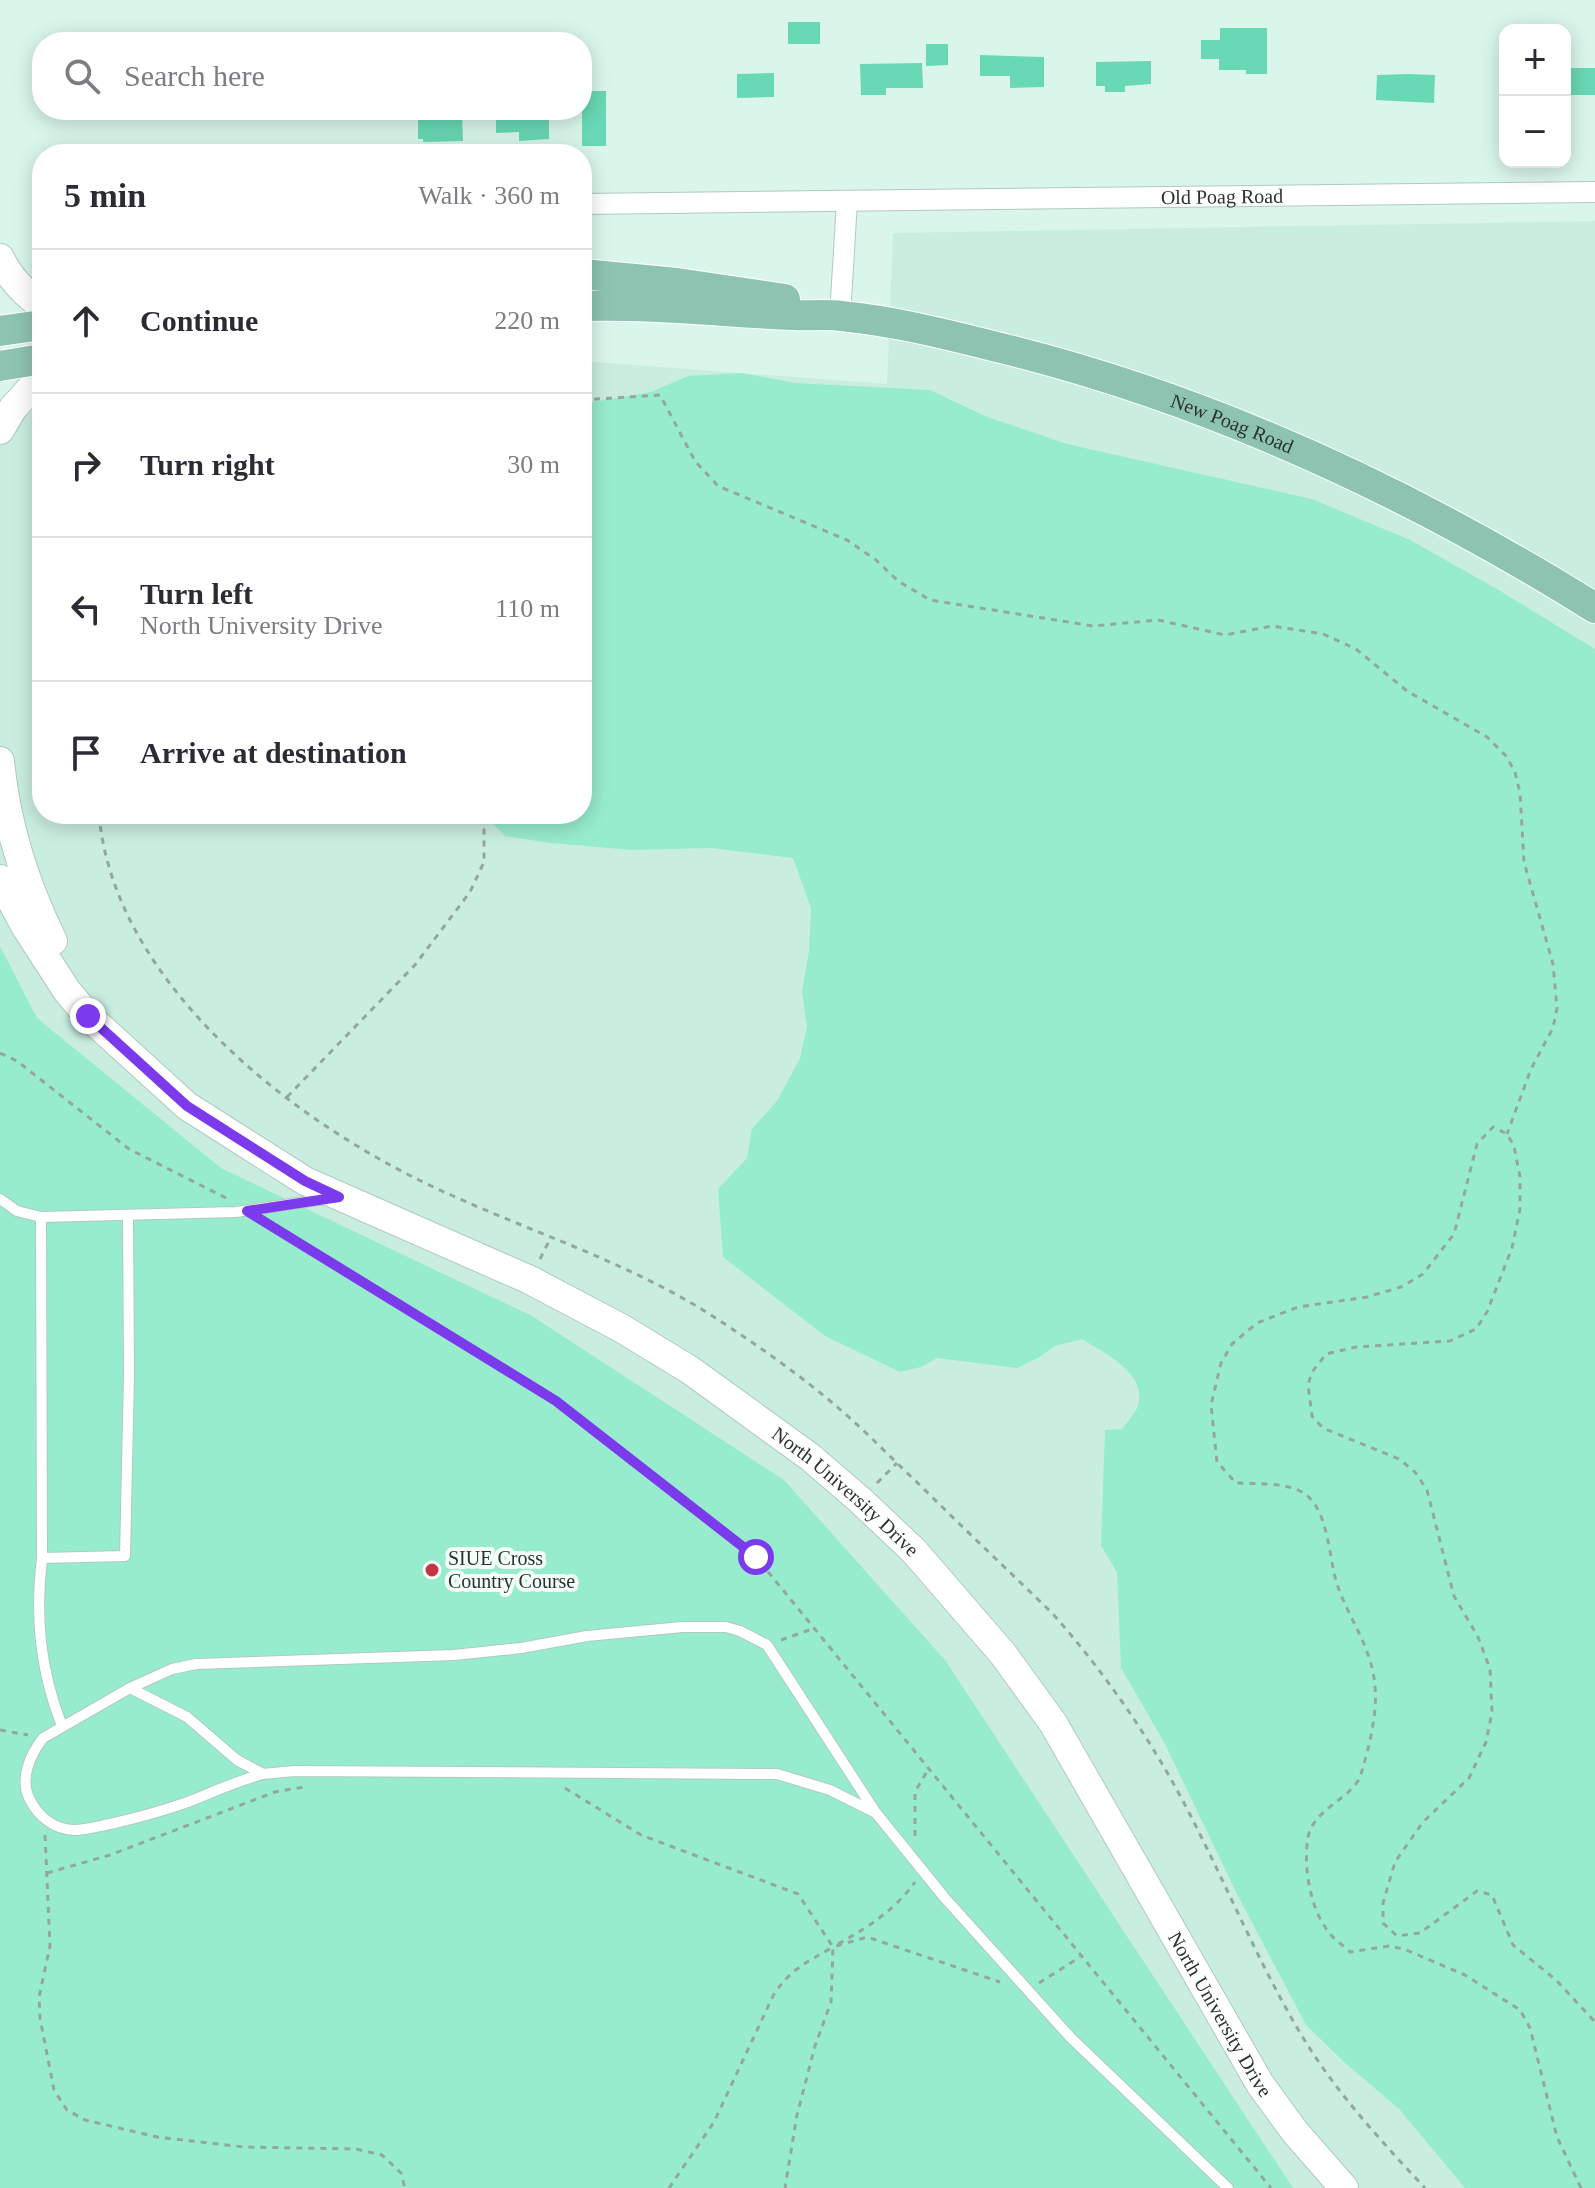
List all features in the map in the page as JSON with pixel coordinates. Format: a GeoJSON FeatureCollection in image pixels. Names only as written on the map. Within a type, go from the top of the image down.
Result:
{"type":"FeatureCollection","features":[{"type":"Feature","properties":{"kind":"main road"},"geometry":{"type":"LineString","coordinates":[[0,258],[7,272],[32,298]]}},
{"type":"Feature","properties":{"kind":"main road","name":"New Poag Road"},"geometry":{"type":"LineString","coordinates":[[592,275],[742,291],[796,300],[840,316]]}},
{"type":"Feature","properties":{"kind":"main road","name":"New Poag Road"},"geometry":{"type":"LineString","coordinates":[[592,306],[840,316],[936,332],[1033,356],[1211,414],[1380,487],[1470,534],[1595,608]]}},
{"type":"Feature","properties":{"kind":"main road"},"geometry":{"type":"LineString","coordinates":[[0,331],[32,326]]}},
{"type":"Feature","properties":{"kind":"main road"},"geometry":{"type":"LineString","coordinates":[[0,366],[32,361]]}},
{"type":"Feature","properties":{"kind":"main road"},"geometry":{"type":"LineString","coordinates":[[0,430],[13,408],[32,387]]}},
{"type":"Feature","properties":{"kind":"main road","name":"North University Drive"},"geometry":{"type":"LineString","coordinates":[[0,761],[11,827],[38,909],[57,948],[118,1043]]}},
{"type":"Feature","properties":{"kind":"main road","name":"North University Drive"},"geometry":{"type":"LineString","coordinates":[[0,879],[25,926],[67,991],[88,1016],[187,1106],[305,1181],[530,1280],[621,1328],[746,1409],[860,1500],[914,1551],[1003,1654],[1053,1723],[1260,2084],[1295,2132],[1344,2188]]}},
{"type":"Feature","properties":{"kind":"street","name":"Old Poag Road"},"geometry":{"type":"LineString","coordinates":[[592,204],[1595,192]]}},
{"type":"Feature","properties":{"kind":"street"},"geometry":{"type":"LineString","coordinates":[[840,316],[847,201]]}},
{"type":"Feature","properties":{"kind":"lane"},"geometry":{"type":"LineString","coordinates":[[0,1199],[17,1211],[41,1217],[247,1211],[339,1197]]}},
{"type":"Feature","properties":{"kind":"lane"},"geometry":{"type":"LineString","coordinates":[[42,1558],[125,1556],[128,1215]]}},
{"type":"Feature","properties":{"kind":"lane"},"geometry":{"type":"LineString","coordinates":[[41,1217],[42,1558],[37,1594],[38,1631],[43,1668],[62,1726]]}},
{"type":"Feature","properties":{"kind":"lane"},"geometry":{"type":"LineString","coordinates":[[876,1813],[830,1790],[777,1774],[294,1771],[239,1780],[188,1802],[140,1817],[75,1830],[59,1827],[44,1819],[27,1795],[25,1782],[27,1766],[43,1738],[130,1688],[172,1669],[196,1664],[454,1655],[521,1648],[587,1636],[682,1627],[726,1627],[740,1631],[767,1645],[876,1813],[1027,1991],[1071,2038],[1228,2188]]}},
{"type":"Feature","properties":{"kind":"lane"},"geometry":{"type":"LineString","coordinates":[[130,1688],[187,1717],[237,1760],[263,1774]]}},
{"type":"Feature","properties":{"kind":"path"},"geometry":{"type":"LineString","coordinates":[[592,399],[660,395],[695,461],[718,486],[847,540],[876,560],[898,581],[930,600],[1093,626],[1158,620],[1225,635],[1272,626],[1323,634],[1356,649],[1407,691],[1487,737],[1506,756],[1515,772],[1520,793],[1524,862],[1553,964],[1557,1008],[1553,1028],[1531,1069],[1507,1134]]}},
{"type":"Feature","properties":{"kind":"path"},"geometry":{"type":"LineString","coordinates":[[287,1097],[415,965],[470,892],[484,862],[484,824]]}},
{"type":"Feature","properties":{"kind":"path"},"geometry":{"type":"LineString","coordinates":[[0,1053],[17,1061],[129,1149],[210,1188],[556,1401],[756,1557],[1271,2188]]}},
{"type":"Feature","properties":{"kind":"path"},"geometry":{"type":"LineString","coordinates":[[1581,2188],[1557,2137],[1530,2028],[1520,2010],[1465,1975],[1404,1949],[1389,1946],[1350,1952],[1327,1931],[1311,1892],[1305,1867],[1308,1834],[1313,1822],[1360,1778],[1376,1709],[1374,1677],[1366,1646],[1337,1586],[1325,1527],[1315,1504],[1302,1492],[1236,1483],[1217,1462],[1211,1405],[1221,1363],[1232,1344],[1257,1323],[1298,1307],[1367,1297],[1401,1287],[1423,1274],[1454,1234],[1477,1144],[1493,1127],[1507,1134],[1514,1146],[1520,1177],[1520,1209],[1512,1248],[1487,1312],[1476,1329],[1450,1341],[1356,1347],[1326,1354],[1312,1372],[1308,1385],[1312,1416],[1323,1428],[1399,1459],[1415,1472],[1427,1490],[1454,1596],[1478,1637],[1490,1669],[1492,1712],[1486,1742],[1469,1778],[1423,1822],[1395,1862],[1383,1903],[1383,1923],[1397,1936],[1420,1933],[1477,1891],[1492,1895],[1513,1945],[1556,1980],[1595,2022]]}},
{"type":"Feature","properties":{"kind":"path"},"geometry":{"type":"LineString","coordinates":[[860,1500],[897,1463]]}},
{"type":"Feature","properties":{"kind":"path"},"geometry":{"type":"LineString","coordinates":[[767,1645],[815,1628]]}},
{"type":"Feature","properties":{"kind":"path"},"geometry":{"type":"LineString","coordinates":[[0,1730],[43,1738]]}},
{"type":"Feature","properties":{"kind":"path"},"geometry":{"type":"LineString","coordinates":[[669,2188],[714,2122],[783,1979],[869,1926],[904,1898],[918,1878],[913,1827],[915,1792],[929,1768]]}},
{"type":"Feature","properties":{"kind":"path"},"geometry":{"type":"LineString","coordinates":[[538,1771],[641,1835],[798,1894],[833,1947],[831,2002],[815,2046],[797,2115],[785,2188]]}},
{"type":"Feature","properties":{"kind":"path"},"geometry":{"type":"LineString","coordinates":[[47,1873],[110,1855],[275,1792],[313,1785]]}},
{"type":"Feature","properties":{"kind":"path"},"geometry":{"type":"LineString","coordinates":[[44,1819],[50,1946],[39,1997],[40,2018],[54,2090],[67,2110],[85,2120],[157,2137],[244,2147],[356,2149],[382,2155],[401,2173],[405,2188]]}},
{"type":"Feature","properties":{"kind":"path"},"geometry":{"type":"LineString","coordinates":[[833,1947],[867,1937],[1027,1991],[1082,1956]]}},
{"type":"Feature","properties":{"kind":"shaded area"},"geometry":{"type":"Polygon","coordinates":[[[1595,221],[1595,2188],[0,2188],[0,415],[32,411],[32,824],[592,824],[592,362],[887,384],[893,233],[1595,221]]]}},
{"type":"Feature","properties":{"kind":"green space"},"geometry":{"type":"Polygon","coordinates":[[[742,373],[795,383],[930,390],[985,416],[1067,444],[1312,499],[1410,540],[1595,649],[1595,2188],[1465,2188],[1399,2109],[1306,2025],[1238,1896],[1164,1742],[1121,1668],[1117,1572],[1101,1546],[1105,1430],[1122,1429],[1137,1408],[1139,1396],[1137,1385],[1123,1366],[1082,1339],[1055,1346],[1017,1368],[937,1358],[921,1367],[900,1372],[825,1336],[723,1257],[718,1189],[747,1158],[752,1129],[777,1101],[800,1058],[807,1027],[802,991],[809,951],[811,908],[793,858],[711,848],[632,850],[551,843],[505,836],[493,824],[592,824],[592,403],[651,392],[688,376],[742,373]]]}},
{"type":"Feature","properties":{"kind":"green space","name":"SIUE Cross Country Course"},"geometry":{"type":"Polygon","coordinates":[[[0,946],[37,1018],[221,1168],[532,1316],[784,1480],[945,1660],[1293,2188],[0,2188],[0,946]]]}},
{"type":"Feature","properties":{"kind":"building"},"geometry":{"type":"Polygon","coordinates":[[[788,22],[820,22],[820,44],[788,44],[788,22]]]}},
{"type":"Feature","properties":{"kind":"building"},"geometry":{"type":"Polygon","coordinates":[[[1220,28],[1267,28],[1267,74],[1219,70],[1219,59],[1201,59],[1201,40],[1220,40],[1220,28]]]}},
{"type":"Feature","properties":{"kind":"building"},"geometry":{"type":"Polygon","coordinates":[[[926,44],[948,44],[948,65],[926,66],[926,44]]]}},
{"type":"Feature","properties":{"kind":"building"},"geometry":{"type":"Polygon","coordinates":[[[980,55],[1044,57],[1044,87],[1010,88],[1010,76],[980,76],[980,55]]]}},
{"type":"Feature","properties":{"kind":"building"},"geometry":{"type":"Polygon","coordinates":[[[1151,61],[1151,84],[1125,86],[1125,92],[1105,92],[1105,86],[1096,86],[1096,62],[1151,61]]]}},
{"type":"Feature","properties":{"kind":"building"},"geometry":{"type":"Polygon","coordinates":[[[922,63],[923,88],[886,88],[886,95],[861,95],[860,64],[922,63]]]}},
{"type":"Feature","properties":{"kind":"building"},"geometry":{"type":"Polygon","coordinates":[[[1571,68],[1595,68],[1595,95],[1571,95],[1571,68]]]}},
{"type":"Feature","properties":{"kind":"building"},"geometry":{"type":"Polygon","coordinates":[[[774,73],[774,97],[737,98],[737,74],[774,73]]]}},
{"type":"Feature","properties":{"kind":"building"},"geometry":{"type":"Polygon","coordinates":[[[1377,75],[1435,75],[1434,103],[1376,100],[1377,75]]]}},
{"type":"Feature","properties":{"kind":"building"},"geometry":{"type":"Polygon","coordinates":[[[592,91],[606,91],[606,146],[582,144],[582,120],[592,120],[592,91]]]}},
{"type":"Feature","properties":{"kind":"building"},"geometry":{"type":"Polygon","coordinates":[[[418,120],[462,120],[463,141],[423,142],[423,139],[418,139],[418,120]]]}},
{"type":"Feature","properties":{"kind":"building"},"geometry":{"type":"Polygon","coordinates":[[[496,120],[549,120],[549,139],[519,141],[519,132],[496,133],[496,120]]]}},
{"type":"Feature","properties":{"kind":"place","name":"SIUE Cross Country Course"},"geometry":{"type":"Point","coordinates":[432,1570]}},
{"type":"Feature","properties":{"kind":"route"},"geometry":{"type":"LineString","coordinates":[[88,1016],[187,1106],[305,1181],[339,1197],[247,1211],[556,1401],[756,1557]]}}]}
